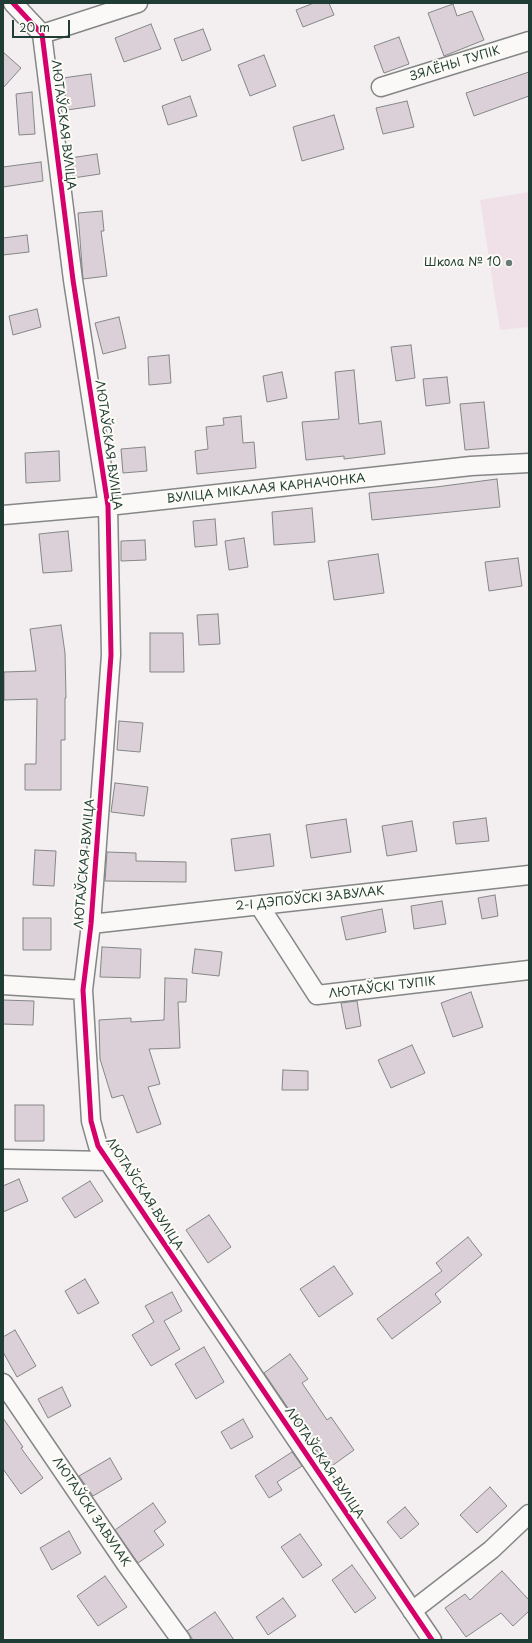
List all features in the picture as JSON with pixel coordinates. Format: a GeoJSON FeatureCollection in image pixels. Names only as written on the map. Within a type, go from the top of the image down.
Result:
{"type":"FeatureCollection","features":[{"type":"Feature","properties":{"kind":"street"},"geometry":{"type":"LineString","coordinates":[[3,12],[9,3]]}},
{"type":"Feature","properties":{"kind":"street"},"geometry":{"type":"LineString","coordinates":[[13,3],[42,34],[138,3]]}},
{"type":"Feature","properties":{"kind":"street","name":"ЛЮТАЎСКАЯ ВУЛІЦА"},"geometry":{"type":"LineString","coordinates":[[42,34],[73,280],[108,506],[111,655],[90,924],[83,990],[91,1121],[98,1146],[432,1640]]}},
{"type":"Feature","properties":{"kind":"street","name":"ЗЯЛЁНЫ ТУПІК"},"geometry":{"type":"LineString","coordinates":[[381,87],[529,40]]}},
{"type":"Feature","properties":{"kind":"street","name":"ВУЛІЦА МІКАЛАЯ КАРНАЧОНКА"},"geometry":{"type":"LineString","coordinates":[[3,515],[108,506],[471,466],[529,463]]}},
{"type":"Feature","properties":{"kind":"street","name":"2-І ДЭПОЎСКІ ЗАВУЛАК"},"geometry":{"type":"LineString","coordinates":[[90,924],[529,875]]}},
{"type":"Feature","properties":{"kind":"street","name":"ЛЮТАЎСКІ ТУПІК"},"geometry":{"type":"LineString","coordinates":[[259,905],[317,995],[529,970]]}},
{"type":"Feature","properties":{"kind":"street"},"geometry":{"type":"LineString","coordinates":[[3,985],[83,990]]}},
{"type":"Feature","properties":{"kind":"street"},"geometry":{"type":"LineString","coordinates":[[3,1159],[108,1161]]}},
{"type":"Feature","properties":{"kind":"street","name":"ЛЮТАЎСКІ ЗАВУЛАК"},"geometry":{"type":"LineString","coordinates":[[3,1383],[126,1564],[181,1640]]}},
{"type":"Feature","properties":{"kind":"street"},"geometry":{"type":"LineString","coordinates":[[412,1611],[491,1550],[529,1514]]}},
{"type":"Feature","properties":{"kind":"shaded area","name":"Школа № 10"},"geometry":{"type":"Polygon","coordinates":[[[529,192],[529,327],[500,330],[480,200],[529,192]]]}},
{"type":"Feature","properties":{"kind":"building"},"geometry":{"type":"Polygon","coordinates":[[[314,3],[329,3],[334,15],[303,27],[296,10],[314,3]]]}},
{"type":"Feature","properties":{"kind":"building"},"geometry":{"type":"Polygon","coordinates":[[[453,4],[457,16],[472,11],[484,40],[444,56],[428,13],[453,4]]]}},
{"type":"Feature","properties":{"kind":"building"},"geometry":{"type":"Polygon","coordinates":[[[151,24],[161,49],[124,62],[115,38],[151,24]]]}},
{"type":"Feature","properties":{"kind":"building"},"geometry":{"type":"Polygon","coordinates":[[[203,29],[211,50],[182,61],[174,39],[203,29]]]}},
{"type":"Feature","properties":{"kind":"building"},"geometry":{"type":"Polygon","coordinates":[[[399,37],[409,64],[384,73],[374,46],[399,37]]]}},
{"type":"Feature","properties":{"kind":"building"},"geometry":{"type":"Polygon","coordinates":[[[3,52],[21,68],[3,88],[3,52]]]}},
{"type":"Feature","properties":{"kind":"building"},"geometry":{"type":"Polygon","coordinates":[[[264,55],[276,86],[250,96],[238,65],[264,55]]]}},
{"type":"Feature","properties":{"kind":"building"},"geometry":{"type":"Polygon","coordinates":[[[529,72],[529,96],[474,116],[466,93],[529,72]]]}},
{"type":"Feature","properties":{"kind":"building"},"geometry":{"type":"Polygon","coordinates":[[[91,74],[95,106],[67,110],[63,78],[91,74]]]}},
{"type":"Feature","properties":{"kind":"building"},"geometry":{"type":"Polygon","coordinates":[[[32,92],[35,134],[19,135],[16,94],[32,92]]]}},
{"type":"Feature","properties":{"kind":"building"},"geometry":{"type":"Polygon","coordinates":[[[190,96],[197,116],[168,125],[162,106],[190,96]]]}},
{"type":"Feature","properties":{"kind":"building"},"geometry":{"type":"Polygon","coordinates":[[[407,101],[414,127],[383,134],[376,108],[407,101]]]}},
{"type":"Feature","properties":{"kind":"building"},"geometry":{"type":"Polygon","coordinates":[[[334,115],[344,149],[302,161],[293,127],[334,115]]]}},
{"type":"Feature","properties":{"kind":"building"},"geometry":{"type":"Polygon","coordinates":[[[97,154],[100,174],[73,178],[70,158],[97,154]]]}},
{"type":"Feature","properties":{"kind":"building"},"geometry":{"type":"Polygon","coordinates":[[[41,162],[43,181],[3,187],[3,167],[41,162]]]}},
{"type":"Feature","properties":{"kind":"building"},"geometry":{"type":"Polygon","coordinates":[[[102,211],[104,231],[101,231],[107,276],[83,279],[78,213],[102,211]]]}},
{"type":"Feature","properties":{"kind":"building"},"geometry":{"type":"Polygon","coordinates":[[[27,235],[29,252],[3,255],[3,238],[27,235]]]}},
{"type":"Feature","properties":{"kind":"building"},"geometry":{"type":"Polygon","coordinates":[[[37,309],[41,327],[13,335],[9,316],[37,309]]]}},
{"type":"Feature","properties":{"kind":"building"},"geometry":{"type":"Polygon","coordinates":[[[119,317],[126,348],[103,354],[95,323],[119,317]]]}},
{"type":"Feature","properties":{"kind":"building"},"geometry":{"type":"Polygon","coordinates":[[[411,345],[415,378],[396,381],[391,347],[411,345]]]}},
{"type":"Feature","properties":{"kind":"building"},"geometry":{"type":"Polygon","coordinates":[[[169,355],[171,383],[149,385],[148,357],[169,355]]]}},
{"type":"Feature","properties":{"kind":"building"},"geometry":{"type":"Polygon","coordinates":[[[354,370],[359,424],[381,421],[385,454],[344,459],[344,456],[306,460],[302,422],[339,419],[335,372],[354,370]]]}},
{"type":"Feature","properties":{"kind":"building"},"geometry":{"type":"Polygon","coordinates":[[[282,372],[287,398],[267,402],[263,376],[282,372]]]}},
{"type":"Feature","properties":{"kind":"building"},"geometry":{"type":"Polygon","coordinates":[[[447,377],[450,403],[426,406],[423,379],[447,377]]]}},
{"type":"Feature","properties":{"kind":"building"},"geometry":{"type":"Polygon","coordinates":[[[484,402],[489,448],[465,450],[460,404],[484,402]]]}},
{"type":"Feature","properties":{"kind":"building"},"geometry":{"type":"Polygon","coordinates":[[[241,416],[243,443],[254,442],[256,468],[197,474],[195,451],[208,449],[206,427],[224,425],[223,418],[241,416]]]}},
{"type":"Feature","properties":{"kind":"building"},"geometry":{"type":"Polygon","coordinates":[[[145,447],[147,471],[123,473],[121,449],[145,447]]]}},
{"type":"Feature","properties":{"kind":"building"},"geometry":{"type":"Polygon","coordinates":[[[59,451],[60,481],[26,483],[25,453],[59,451]]]}},
{"type":"Feature","properties":{"kind":"building"},"geometry":{"type":"Polygon","coordinates":[[[497,479],[500,507],[372,520],[369,493],[436,487],[497,479]]]}},
{"type":"Feature","properties":{"kind":"building"},"geometry":{"type":"Polygon","coordinates":[[[312,508],[315,542],[274,545],[272,512],[312,508]]]}},
{"type":"Feature","properties":{"kind":"building"},"geometry":{"type":"Polygon","coordinates":[[[215,519],[217,545],[195,547],[193,521],[215,519]]]}},
{"type":"Feature","properties":{"kind":"building"},"geometry":{"type":"Polygon","coordinates":[[[68,531],[72,571],[43,573],[39,534],[68,531]]]}},
{"type":"Feature","properties":{"kind":"building"},"geometry":{"type":"Polygon","coordinates":[[[244,538],[248,567],[229,570],[225,541],[244,538]]]}},
{"type":"Feature","properties":{"kind":"building"},"geometry":{"type":"Polygon","coordinates":[[[145,540],[146,560],[121,561],[121,541],[145,540]]]}},
{"type":"Feature","properties":{"kind":"building"},"geometry":{"type":"Polygon","coordinates":[[[378,554],[384,593],[334,600],[328,561],[378,554]]]}},
{"type":"Feature","properties":{"kind":"building"},"geometry":{"type":"Polygon","coordinates":[[[518,558],[522,586],[489,591],[485,562],[518,558]]]}},
{"type":"Feature","properties":{"kind":"building"},"geometry":{"type":"Polygon","coordinates":[[[218,614],[220,644],[199,645],[197,615],[218,614]]]}},
{"type":"Feature","properties":{"kind":"building"},"geometry":{"type":"Polygon","coordinates":[[[61,625],[65,653],[66,698],[65,740],[61,740],[61,790],[25,790],[25,764],[36,764],[37,699],[4,700],[4,672],[36,671],[30,629],[61,625]]]}},
{"type":"Feature","properties":{"kind":"building"},"geometry":{"type":"Polygon","coordinates":[[[150,633],[183,633],[184,672],[150,672],[150,633]]]}},
{"type":"Feature","properties":{"kind":"building"},"geometry":{"type":"Polygon","coordinates":[[[119,721],[143,723],[140,752],[117,750],[119,721]]]}},
{"type":"Feature","properties":{"kind":"building"},"geometry":{"type":"Polygon","coordinates":[[[115,783],[148,787],[144,816],[111,812],[115,783]]]}},
{"type":"Feature","properties":{"kind":"building"},"geometry":{"type":"Polygon","coordinates":[[[486,818],[489,841],[456,844],[453,822],[486,818]]]}},
{"type":"Feature","properties":{"kind":"building"},"geometry":{"type":"Polygon","coordinates":[[[346,819],[351,852],[311,858],[306,825],[346,819]]]}},
{"type":"Feature","properties":{"kind":"building"},"geometry":{"type":"Polygon","coordinates":[[[412,821],[417,851],[387,856],[382,826],[412,821]]]}},
{"type":"Feature","properties":{"kind":"building"},"geometry":{"type":"Polygon","coordinates":[[[270,834],[274,866],[235,871],[231,839],[270,834]]]}},
{"type":"Feature","properties":{"kind":"building"},"geometry":{"type":"Polygon","coordinates":[[[35,850],[56,851],[54,886],[33,885],[35,850]]]}},
{"type":"Feature","properties":{"kind":"building"},"geometry":{"type":"Polygon","coordinates":[[[107,852],[136,853],[136,861],[186,862],[186,882],[105,881],[107,852]]]}},
{"type":"Feature","properties":{"kind":"building"},"geometry":{"type":"Polygon","coordinates":[[[495,895],[498,916],[482,919],[478,898],[495,895]]]}},
{"type":"Feature","properties":{"kind":"building"},"geometry":{"type":"Polygon","coordinates":[[[442,901],[446,924],[414,929],[411,906],[442,901]]]}},
{"type":"Feature","properties":{"kind":"building"},"geometry":{"type":"Polygon","coordinates":[[[382,909],[386,932],[346,940],[341,917],[382,909]]]}},
{"type":"Feature","properties":{"kind":"building"},"geometry":{"type":"Polygon","coordinates":[[[23,918],[51,918],[51,950],[23,950],[23,918]]]}},
{"type":"Feature","properties":{"kind":"building"},"geometry":{"type":"Polygon","coordinates":[[[102,947],[141,949],[140,978],[100,977],[102,947]]]}},
{"type":"Feature","properties":{"kind":"building"},"geometry":{"type":"Polygon","coordinates":[[[195,949],[222,952],[219,976],[192,973],[195,949]]]}},
{"type":"Feature","properties":{"kind":"building"},"geometry":{"type":"Polygon","coordinates":[[[165,978],[187,979],[186,1002],[178,1002],[180,1048],[149,1049],[160,1084],[148,1087],[161,1124],[137,1133],[123,1095],[112,1098],[100,1059],[99,1020],[131,1018],[131,1022],[164,1020],[165,978]]]}},
{"type":"Feature","properties":{"kind":"building"},"geometry":{"type":"Polygon","coordinates":[[[471,992],[483,1027],[453,1037],[441,1003],[471,992]]]}},
{"type":"Feature","properties":{"kind":"building"},"geometry":{"type":"Polygon","coordinates":[[[3,1000],[34,1001],[33,1025],[3,1024],[3,1000]]]}},
{"type":"Feature","properties":{"kind":"building"},"geometry":{"type":"Polygon","coordinates":[[[357,1001],[361,1026],[346,1029],[341,1003],[357,1001]]]}},
{"type":"Feature","properties":{"kind":"building"},"geometry":{"type":"Polygon","coordinates":[[[412,1045],[425,1073],[391,1088],[378,1060],[412,1045]]]}},
{"type":"Feature","properties":{"kind":"building"},"geometry":{"type":"Polygon","coordinates":[[[283,1070],[308,1071],[308,1090],[282,1090],[283,1070]]]}},
{"type":"Feature","properties":{"kind":"building"},"geometry":{"type":"Polygon","coordinates":[[[15,1105],[44,1105],[44,1141],[15,1141],[15,1105]]]}},
{"type":"Feature","properties":{"kind":"building"},"geometry":{"type":"Polygon","coordinates":[[[19,1179],[28,1201],[3,1212],[3,1186],[19,1179]]]}},
{"type":"Feature","properties":{"kind":"building"},"geometry":{"type":"Polygon","coordinates":[[[90,1181],[103,1201],[75,1218],[62,1198],[90,1181]]]}},
{"type":"Feature","properties":{"kind":"building"},"geometry":{"type":"Polygon","coordinates":[[[209,1215],[231,1247],[208,1263],[186,1230],[209,1215]]]}},
{"type":"Feature","properties":{"kind":"building"},"geometry":{"type":"Polygon","coordinates":[[[468,1237],[482,1255],[435,1294],[441,1302],[392,1339],[377,1319],[442,1271],[436,1263],[468,1237]]]}},
{"type":"Feature","properties":{"kind":"building"},"geometry":{"type":"Polygon","coordinates":[[[334,1266],[353,1294],[319,1317],[300,1289],[334,1266]]]}},
{"type":"Feature","properties":{"kind":"building"},"geometry":{"type":"Polygon","coordinates":[[[85,1279],[99,1303],[78,1314],[65,1291],[85,1279]]]}},
{"type":"Feature","properties":{"kind":"building"},"geometry":{"type":"Polygon","coordinates":[[[172,1292],[182,1311],[164,1321],[180,1349],[151,1366],[132,1335],[154,1322],[145,1306],[172,1292]]]}},
{"type":"Feature","properties":{"kind":"building"},"geometry":{"type":"Polygon","coordinates":[[[15,1330],[36,1366],[17,1377],[3,1352],[3,1337],[15,1330]]]}},
{"type":"Feature","properties":{"kind":"building"},"geometry":{"type":"Polygon","coordinates":[[[204,1347],[224,1382],[196,1399],[175,1364],[204,1347]]]}},
{"type":"Feature","properties":{"kind":"building"},"geometry":{"type":"Polygon","coordinates":[[[290,1354],[308,1379],[302,1383],[327,1420],[331,1417],[354,1450],[329,1468],[264,1373],[290,1354]]]}},
{"type":"Feature","properties":{"kind":"building"},"geometry":{"type":"Polygon","coordinates":[[[62,1387],[71,1406],[48,1418],[38,1399],[62,1387]]]}},
{"type":"Feature","properties":{"kind":"building"},"geometry":{"type":"Polygon","coordinates":[[[3,1418],[23,1447],[21,1448],[43,1478],[21,1494],[3,1469],[3,1418]]]}},
{"type":"Feature","properties":{"kind":"building"},"geometry":{"type":"Polygon","coordinates":[[[243,1419],[253,1437],[231,1449],[221,1432],[243,1419]]]}},
{"type":"Feature","properties":{"kind":"building"},"geometry":{"type":"Polygon","coordinates":[[[292,1452],[302,1466],[277,1482],[282,1490],[269,1498],[255,1476],[292,1452]]]}},
{"type":"Feature","properties":{"kind":"building"},"geometry":{"type":"Polygon","coordinates":[[[110,1458],[122,1479],[93,1496],[79,1476],[110,1458]]]}},
{"type":"Feature","properties":{"kind":"building"},"geometry":{"type":"Polygon","coordinates":[[[490,1487],[507,1506],[477,1533],[460,1515],[490,1487]]]}},
{"type":"Feature","properties":{"kind":"building"},"geometry":{"type":"Polygon","coordinates":[[[153,1503],[166,1522],[154,1531],[164,1545],[138,1563],[115,1530],[153,1503]]]}},
{"type":"Feature","properties":{"kind":"building"},"geometry":{"type":"Polygon","coordinates":[[[405,1507],[419,1524],[401,1539],[387,1522],[405,1507]]]}},
{"type":"Feature","properties":{"kind":"building"},"geometry":{"type":"Polygon","coordinates":[[[69,1531],[81,1553],[52,1570],[40,1548],[69,1531]]]}},
{"type":"Feature","properties":{"kind":"building"},"geometry":{"type":"Polygon","coordinates":[[[300,1534],[322,1565],[303,1578],[281,1547],[300,1534]]]}},
{"type":"Feature","properties":{"kind":"building"},"geometry":{"type":"Polygon","coordinates":[[[352,1565],[376,1598],[355,1613],[332,1580],[352,1565]]]}},
{"type":"Feature","properties":{"kind":"building"},"geometry":{"type":"Polygon","coordinates":[[[502,1571],[529,1600],[529,1611],[513,1626],[501,1613],[466,1637],[445,1608],[465,1594],[470,1600],[502,1571]]]}},
{"type":"Feature","properties":{"kind":"building"},"geometry":{"type":"Polygon","coordinates":[[[105,1576],[127,1607],[98,1626],[77,1596],[105,1576]]]}},
{"type":"Feature","properties":{"kind":"building"},"geometry":{"type":"Polygon","coordinates":[[[283,1598],[296,1616],[268,1635],[256,1617],[283,1598]]]}},
{"type":"Feature","properties":{"kind":"building"},"geometry":{"type":"Polygon","coordinates":[[[215,1612],[234,1640],[193,1640],[187,1631],[215,1612]]]}},
{"type":"Feature","properties":{"kind":"cycle path"},"geometry":{"type":"LineString","coordinates":[[13,3],[42,34],[73,280],[108,506],[111,655],[91,924],[83,990],[91,1121],[98,1146],[432,1640]]}},
{"type":"Feature","properties":{"kind":"place","name":"Школа № 10"},"geometry":{"type":"Point","coordinates":[509,263]}}]}
